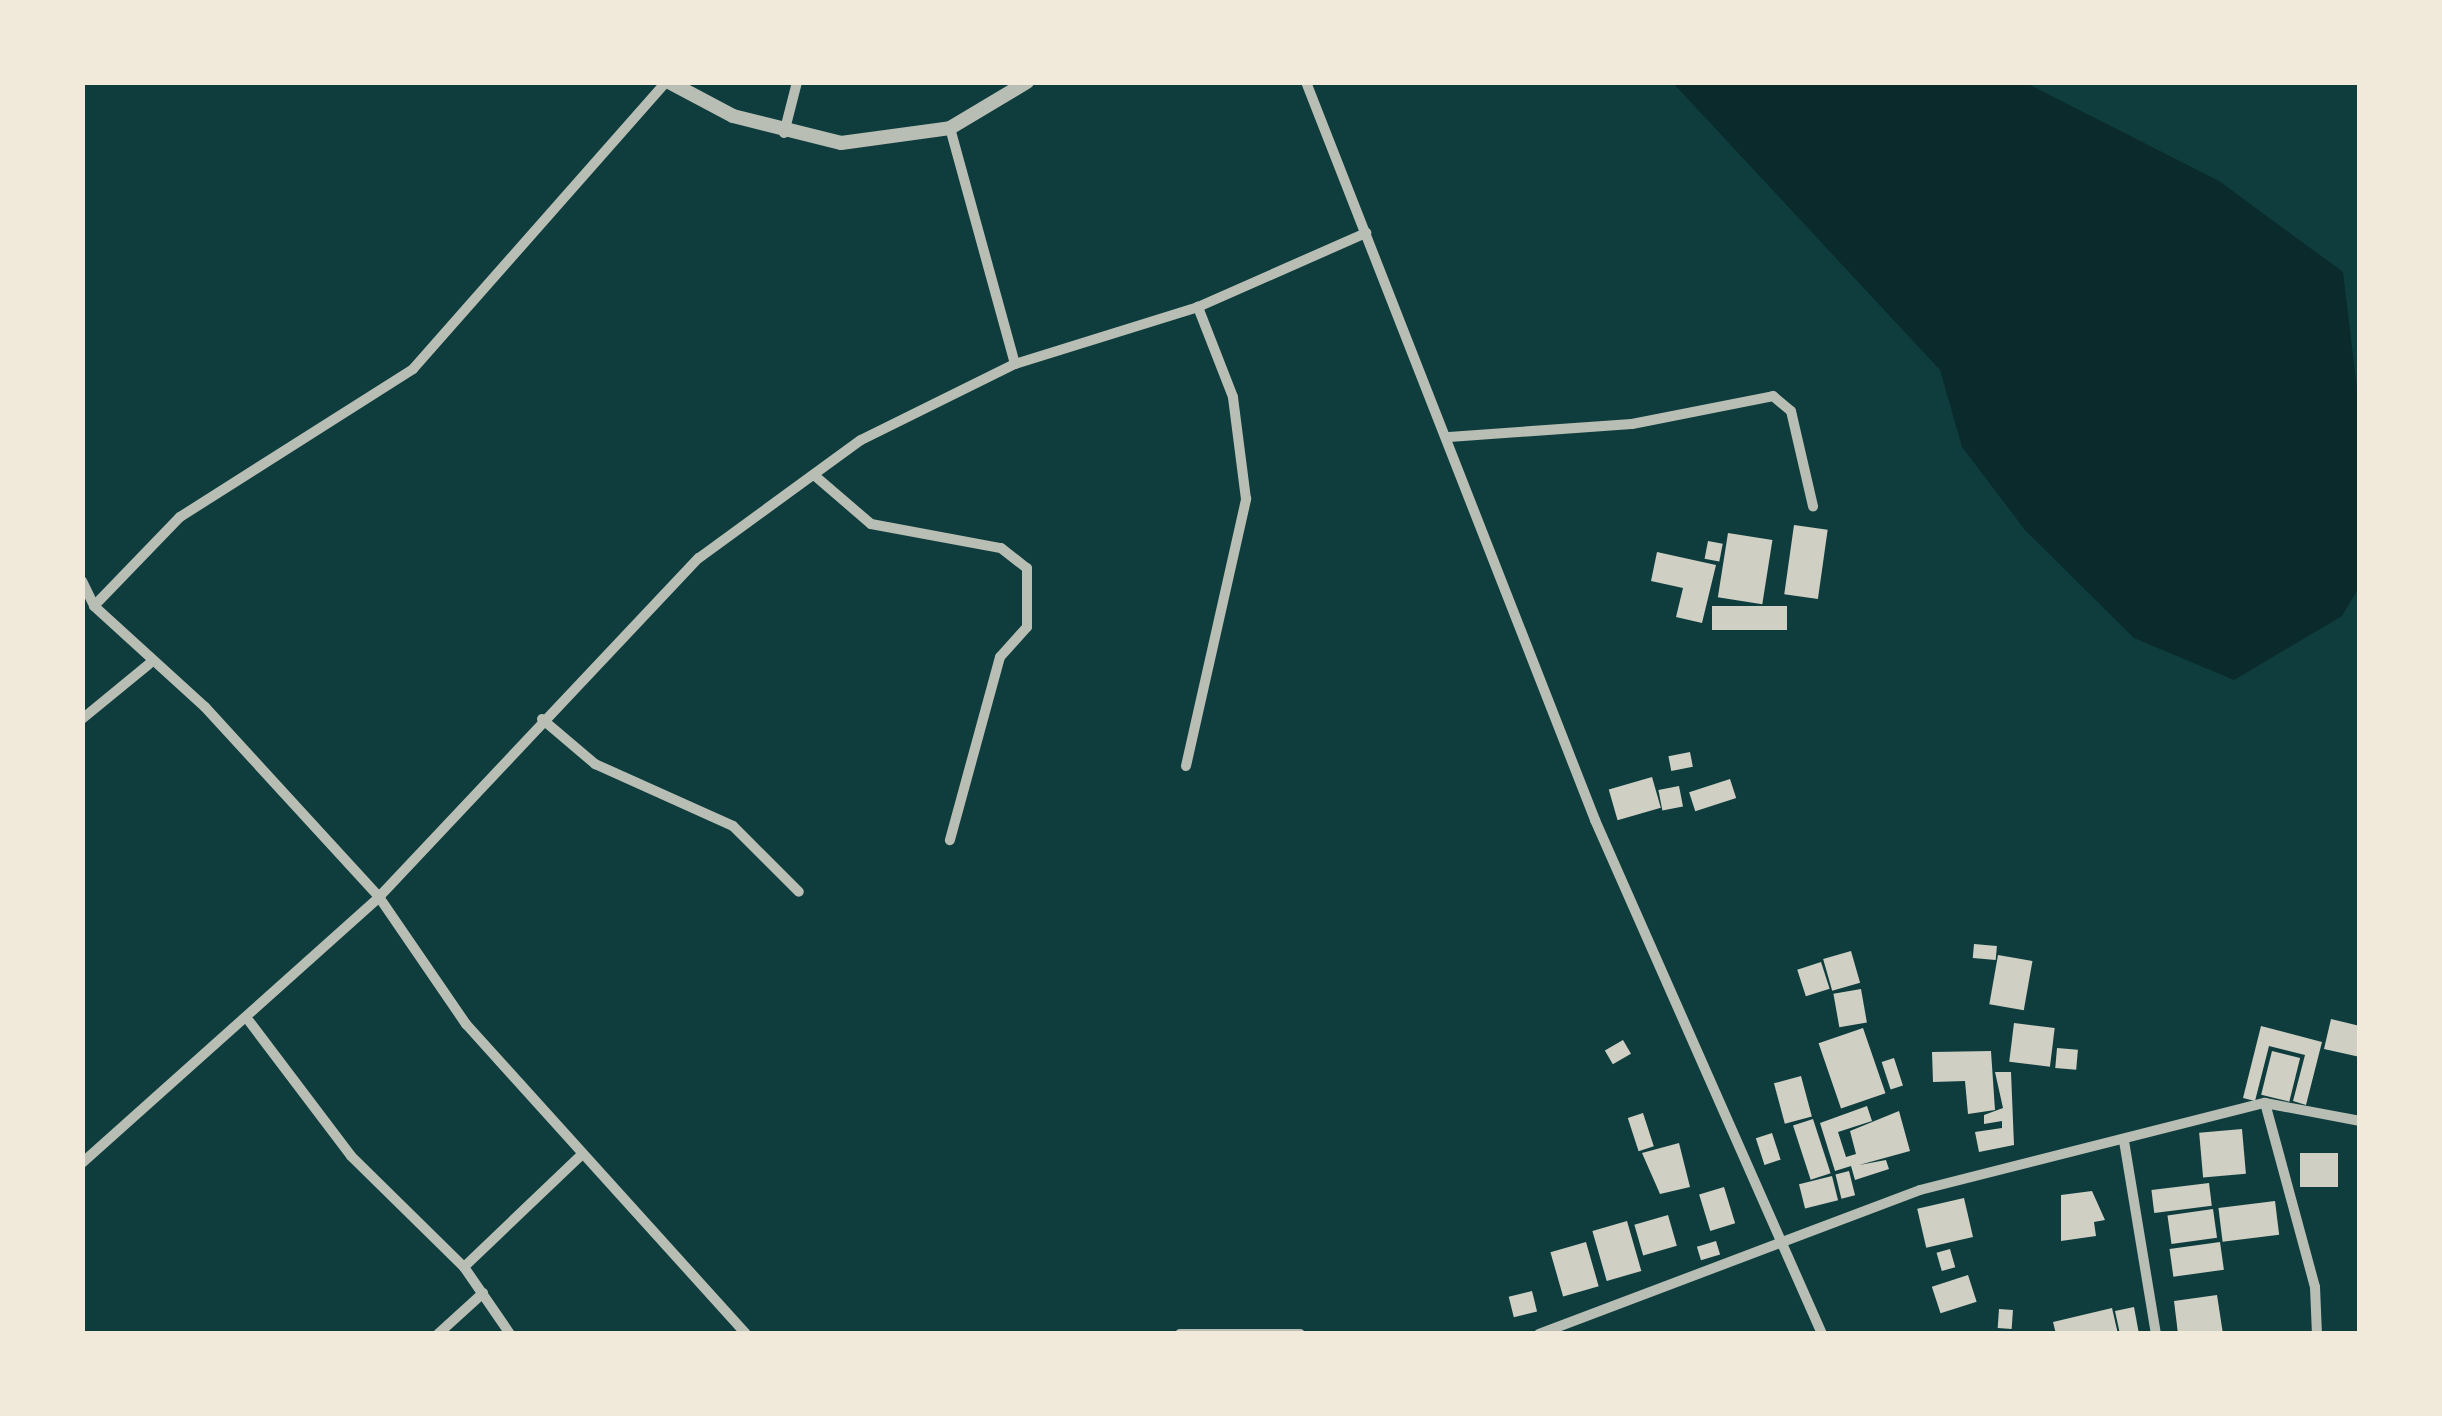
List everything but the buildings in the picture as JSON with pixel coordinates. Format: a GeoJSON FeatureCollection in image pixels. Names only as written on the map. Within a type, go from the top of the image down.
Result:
{"type":"FeatureCollection","features":[{"type":"Feature","properties":{"kind":"street"},"geometry":{"type":"LineString","coordinates":[[94,606],[180,516],[413,370],[668,82],[784,133],[842,143],[950,128],[1027,82]]}},
{"type":"Feature","properties":{"kind":"street"},"geometry":{"type":"LineString","coordinates":[[784,133],[797,82]]}},
{"type":"Feature","properties":{"kind":"street"},"geometry":{"type":"LineString","coordinates":[[1306,82],[1449,437],[1595,820],[1822,1334]]}},
{"type":"Feature","properties":{"kind":"street"},"geometry":{"type":"LineString","coordinates":[[950,128],[1015,364]]}},
{"type":"Feature","properties":{"kind":"street"},"geometry":{"type":"LineString","coordinates":[[82,1163],[248,1021],[380,897],[542,718],[700,558],[814,474],[861,440],[1015,364],[1198,308],[1366,234]]}},
{"type":"Feature","properties":{"kind":"street"},"geometry":{"type":"LineString","coordinates":[[1186,766],[1246,499],[1233,397],[1198,308]]}},
{"type":"Feature","properties":{"kind":"street"},"geometry":{"type":"LineString","coordinates":[[1449,437],[1632,424],[1773,396],[1791,410],[1814,506]]}},
{"type":"Feature","properties":{"kind":"street"},"geometry":{"type":"LineString","coordinates":[[814,474],[871,524],[1000,548],[1026,568],[1027,627],[1000,657],[950,840]]}},
{"type":"Feature","properties":{"kind":"street"},"geometry":{"type":"LineString","coordinates":[[82,581],[94,606],[149,664],[205,708],[380,897],[466,1024],[580,1156],[746,1334]]}},
{"type":"Feature","properties":{"kind":"street"},"geometry":{"type":"LineString","coordinates":[[82,720],[149,664]]}},
{"type":"Feature","properties":{"kind":"street"},"geometry":{"type":"LineString","coordinates":[[542,718],[595,764],[732,826],[799,892]]}},
{"type":"Feature","properties":{"kind":"street"},"geometry":{"type":"LineString","coordinates":[[248,1021],[351,1156],[464,1267],[510,1334]]}},
{"type":"Feature","properties":{"kind":"street"},"geometry":{"type":"LineString","coordinates":[[1538,1334],[1780,1238],[1920,1190],[2124,1142],[2265,1103],[2360,1121]]}},
{"type":"Feature","properties":{"kind":"street"},"geometry":{"type":"LineString","coordinates":[[2265,1103],[2315,1288],[2317,1334]]}},
{"type":"Feature","properties":{"kind":"street"},"geometry":{"type":"LineString","coordinates":[[2124,1142],[2156,1334]]}},
{"type":"Feature","properties":{"kind":"street"},"geometry":{"type":"LineString","coordinates":[[464,1267],[580,1156]]}},
{"type":"Feature","properties":{"kind":"street"},"geometry":{"type":"LineString","coordinates":[[438,1334],[483,1292]]}},
{"type":"Feature","properties":{"kind":"street"},"geometry":{"type":"LineString","coordinates":[[1180,1334],[1300,1334]]}},
{"type":"Feature","properties":{"kind":"water"},"geometry":{"type":"Polygon","coordinates":[[[1673,83],[2026,83],[2219,181],[2343,272],[2360,414],[2360,586],[2342,616],[2234,680],[2134,638],[2025,530],[1962,447],[1940,370],[1673,83]]]}}]}
